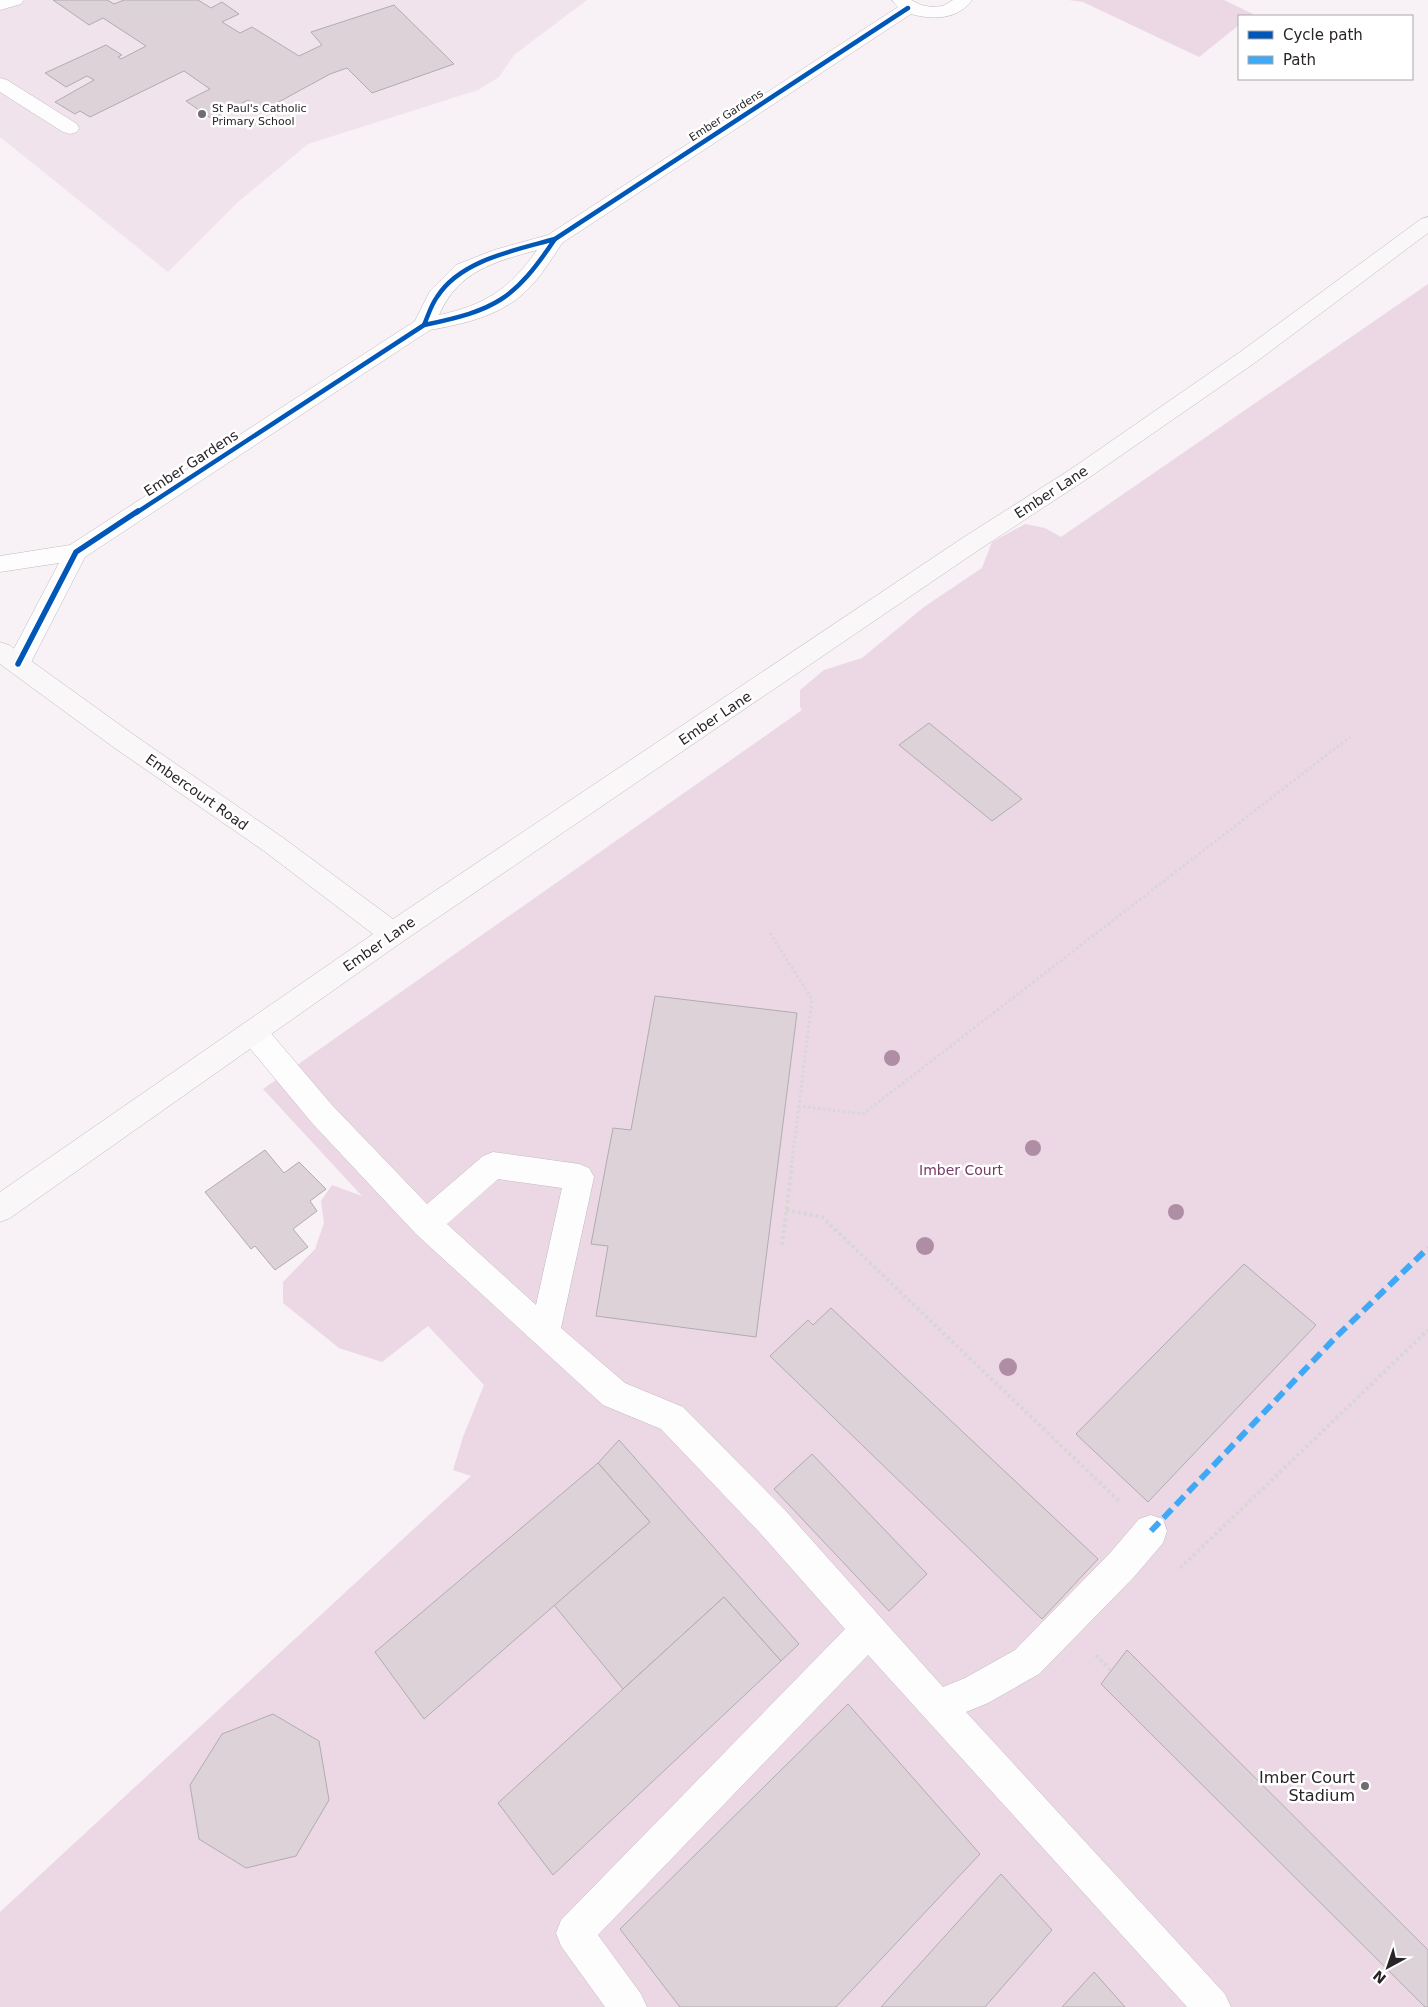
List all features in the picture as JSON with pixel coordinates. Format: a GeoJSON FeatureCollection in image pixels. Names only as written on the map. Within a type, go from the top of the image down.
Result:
{"type":"FeatureCollection","features":[{"type":"Feature","properties":{"kind":"main road","name":"Ember Lane"},"geometry":{"type":"LineString","coordinates":[[0,1209],[393,934],[972,543],[1079,474],[1248,357],[1428,223]]}},
{"type":"Feature","properties":{"kind":"main road","name":"Embercourt Road"},"geometry":{"type":"LineString","coordinates":[[9,657],[125,742],[273,844],[393,934]]}},
{"type":"Feature","properties":{"kind":"street"},"geometry":{"type":"LineString","coordinates":[[0,5],[15,0]]}},
{"type":"Feature","properties":{"kind":"street","name":"Ember Gardens"},"geometry":{"type":"LineString","coordinates":[[424,326],[437,296],[463,270],[501,254],[555,240],[904,4],[925,12],[943,12],[959,5],[963,0]]}},
{"type":"Feature","properties":{"kind":"street"},"geometry":{"type":"LineString","coordinates":[[0,84],[70,128]]}},
{"type":"Feature","properties":{"kind":"street","name":"Ember Gardens"},"geometry":{"type":"LineString","coordinates":[[0,564],[76,552],[424,326],[471,315],[511,294],[533,271],[555,240]]}},
{"type":"Feature","properties":{"kind":"street","name":"Ember Gardens"},"geometry":{"type":"LineString","coordinates":[[9,657],[76,552]]}},
{"type":"Feature","properties":{"kind":"street"},"geometry":{"type":"LineString","coordinates":[[253,1032],[322,1114],[426,1224],[614,1394],[672,1418],[772,1522],[1212,2007]]}},
{"type":"Feature","properties":{"kind":"street"},"geometry":{"type":"LineString","coordinates":[[426,1224],[492,1165],[579,1177],[545,1333]]}},
{"type":"Feature","properties":{"kind":"street"},"geometry":{"type":"LineString","coordinates":[[938,1706],[976,1691],[1027,1662],[1122,1565],[1151,1531]]}},
{"type":"Feature","properties":{"kind":"street"},"geometry":{"type":"LineString","coordinates":[[628,2007],[574,1933],[868,1630]]}},
{"type":"Feature","properties":{"kind":"path"},"geometry":{"type":"LineString","coordinates":[[799,1106],[863,1114],[1350,737]]}},
{"type":"Feature","properties":{"kind":"path"},"geometry":{"type":"LineString","coordinates":[[770,933],[812,999],[782,1245]]}},
{"type":"Feature","properties":{"kind":"path"},"geometry":{"type":"LineString","coordinates":[[786,1210],[822,1217],[1151,1531]]}},
{"type":"Feature","properties":{"kind":"path"},"geometry":{"type":"LineString","coordinates":[[1173,1575],[1428,1330]]}},
{"type":"Feature","properties":{"kind":"path"},"geometry":{"type":"LineString","coordinates":[[1102,1648],[1095,1654],[1112,1672]]}},
{"type":"Feature","properties":{"kind":"shaded area","name":"St Paul's Catholic Primary School"},"geometry":{"type":"Polygon","coordinates":[[[0,0],[587,0],[514,55],[499,77],[478,90],[308,144],[238,202],[168,272],[0,137],[0,0]]]}},
{"type":"Feature","properties":{"kind":"green space"},"geometry":{"type":"Polygon","coordinates":[[[1069,0],[1224,0],[1253,14],[1238,15],[1238,26],[1199,57],[1083,2],[1069,0]]]}},
{"type":"Feature","properties":{"kind":"green space","name":"Imber Court"},"geometry":{"type":"Polygon","coordinates":[[[1428,284],[1428,2007],[0,2007],[0,1912],[471,1476],[453,1470],[463,1437],[484,1385],[428,1326],[382,1362],[339,1348],[283,1303],[283,1282],[315,1249],[324,1223],[321,1201],[332,1185],[362,1196],[263,1089],[802,710],[800,707],[800,690],[824,670],[862,658],[924,607],[982,568],[992,542],[1025,524],[1045,528],[1061,537],[1428,284]]]}},
{"type":"Feature","properties":{"kind":"building"},"geometry":{"type":"Polygon","coordinates":[[[53,0],[107,0],[114,4],[124,0],[198,0],[211,8],[222,2],[239,14],[222,22],[240,33],[252,27],[299,56],[322,45],[311,32],[394,5],[454,64],[372,93],[347,68],[330,74],[264,110],[248,100],[212,119],[186,101],[210,89],[184,71],[90,117],[80,111],[75,114],[55,102],[94,80],[87,76],[66,87],[45,73],[106,45],[122,55],[118,57],[121,59],[146,46],[103,18],[89,25],[53,0]]]}},
{"type":"Feature","properties":{"kind":"building"},"geometry":{"type":"Polygon","coordinates":[[[929,723],[1022,799],[992,821],[899,745],[929,723]]]}},
{"type":"Feature","properties":{"kind":"building"},"geometry":{"type":"Polygon","coordinates":[[[655,996],[797,1013],[756,1337],[596,1316],[608,1246],[591,1244],[613,1128],[631,1130],[655,996]]]}},
{"type":"Feature","properties":{"kind":"building"},"geometry":{"type":"Polygon","coordinates":[[[265,1150],[284,1173],[299,1162],[326,1189],[310,1201],[317,1211],[293,1229],[308,1247],[275,1270],[255,1246],[251,1249],[205,1192],[265,1150]]]}},
{"type":"Feature","properties":{"kind":"building"},"geometry":{"type":"Polygon","coordinates":[[[1244,1264],[1316,1325],[1148,1502],[1076,1434],[1244,1264]]]}},
{"type":"Feature","properties":{"kind":"building"},"geometry":{"type":"Polygon","coordinates":[[[831,1308],[1098,1559],[1042,1619],[770,1356],[808,1320],[813,1325],[831,1308]]]}},
{"type":"Feature","properties":{"kind":"building"},"geometry":{"type":"Polygon","coordinates":[[[619,1440],[799,1644],[781,1661],[724,1597],[623,1689],[554,1605],[650,1522],[598,1463],[619,1440]]]}},
{"type":"Feature","properties":{"kind":"building"},"geometry":{"type":"Polygon","coordinates":[[[812,1454],[927,1574],[889,1611],[774,1489],[812,1454]]]}},
{"type":"Feature","properties":{"kind":"building"},"geometry":{"type":"Polygon","coordinates":[[[598,1463],[650,1522],[424,1719],[375,1652],[598,1463]]]}},
{"type":"Feature","properties":{"kind":"building"},"geometry":{"type":"Polygon","coordinates":[[[724,1597],[781,1661],[553,1875],[498,1803],[724,1597]]]}},
{"type":"Feature","properties":{"kind":"building"},"geometry":{"type":"Polygon","coordinates":[[[1127,1650],[1428,1950],[1428,2007],[1425,2007],[1101,1684],[1127,1650]]]}},
{"type":"Feature","properties":{"kind":"building"},"geometry":{"type":"Polygon","coordinates":[[[848,1704],[980,1854],[836,2007],[680,2007],[620,1929],[848,1704]]]}},
{"type":"Feature","properties":{"kind":"building"},"geometry":{"type":"Polygon","coordinates":[[[273,1714],[319,1741],[329,1800],[296,1856],[246,1868],[199,1839],[190,1785],[222,1734],[273,1714]]]}},
{"type":"Feature","properties":{"kind":"building"},"geometry":{"type":"Polygon","coordinates":[[[1001,1874],[1052,1930],[985,2007],[881,2007],[1001,1874]]]}},
{"type":"Feature","properties":{"kind":"building"},"geometry":{"type":"Polygon","coordinates":[[[1094,1972],[1125,2007],[1062,2007],[1094,1972]]]}},
{"type":"Feature","properties":{"kind":"marked path"},"geometry":{"type":"LineString","coordinates":[[1151,1531],[1336,1337],[1428,1248]]}},
{"type":"Feature","properties":{"kind":"cycle path"},"geometry":{"type":"LineString","coordinates":[[555,239],[908,8]]}},
{"type":"Feature","properties":{"kind":"cycle path"},"geometry":{"type":"LineString","coordinates":[[18,664],[76,552],[424,325],[480,311],[501,301],[524,282],[555,239],[501,254],[463,270],[437,296],[424,325]]}},
{"type":"Feature","properties":{"kind":"place","name":"St Paul's Catholic Primary School"},"geometry":{"type":"Point","coordinates":[202,114]}},
{"type":"Feature","properties":{"kind":"place","name":"Imber Court Stadium"},"geometry":{"type":"Point","coordinates":[1365,1786]}}]}
